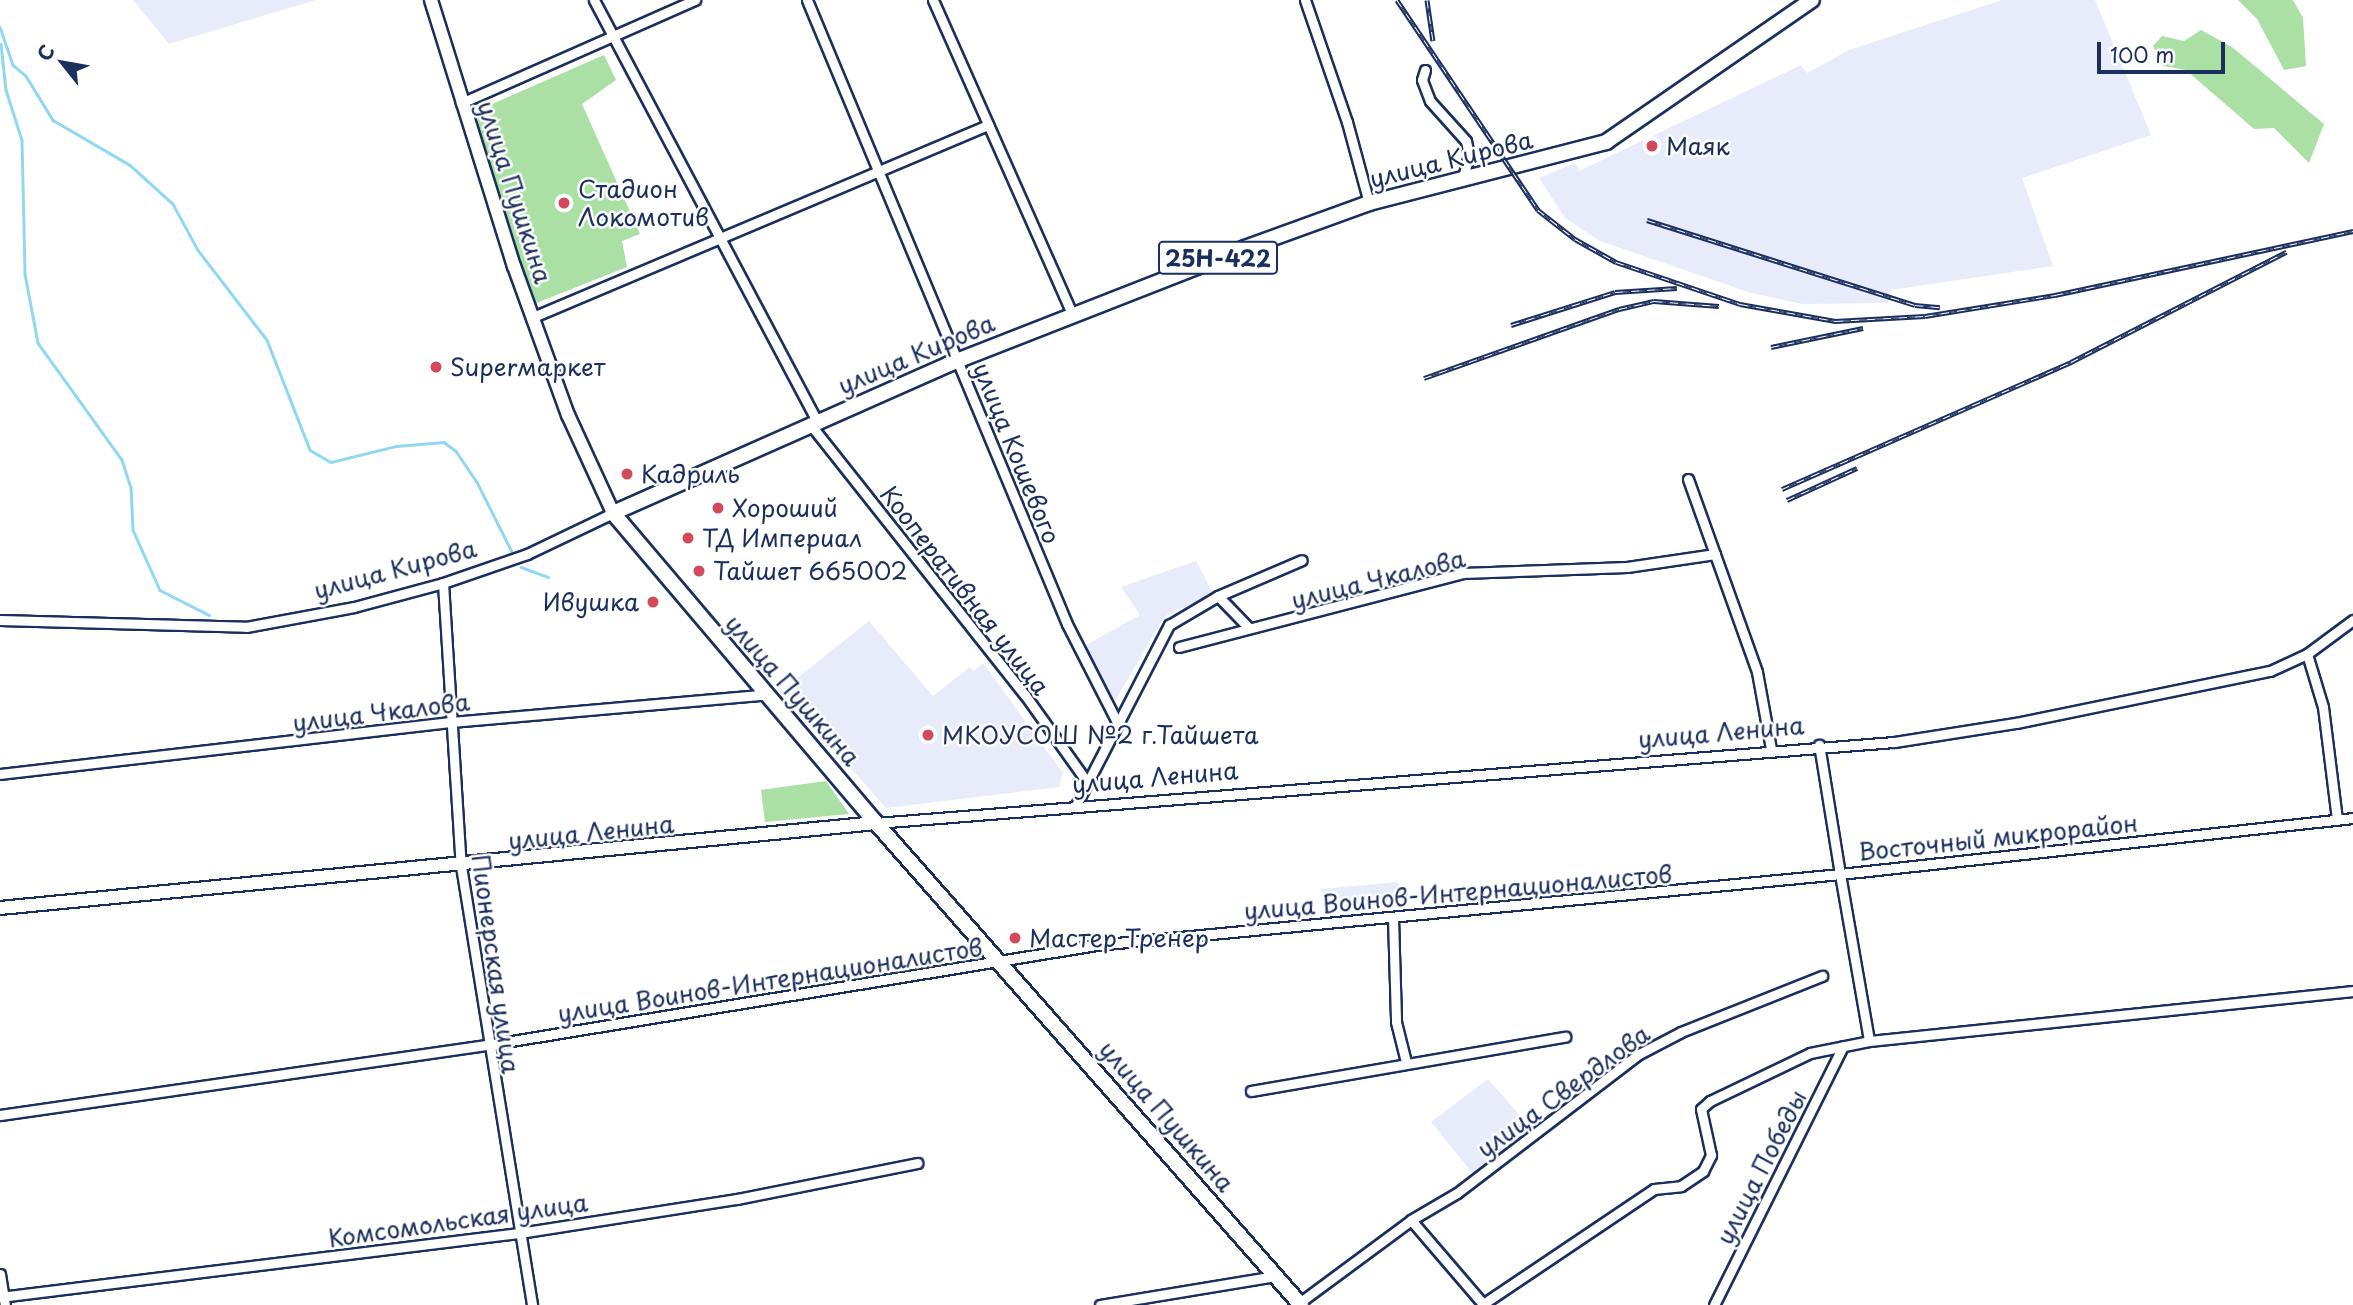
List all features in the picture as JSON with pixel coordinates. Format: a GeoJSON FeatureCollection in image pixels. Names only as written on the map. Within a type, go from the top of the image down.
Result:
{"type":"FeatureCollection","features":[{"type":"Feature","properties":{"kind":"main road","name":"улица Пушкина"},"geometry":{"type":"LineString","coordinates":[[431,0],[461,103],[533,317],[568,415],[613,513],[876,823],[1300,1304]]}},
{"type":"Feature","properties":{"kind":"main road","name":"улица Кирова"},"geometry":{"type":"LineString","coordinates":[[613,513],[813,422],[958,360],[1072,314],[1369,203],[1606,142],[1812,0]]}},
{"type":"Feature","properties":{"kind":"main road","name":"улица Ленина"},"geometry":{"type":"LineString","coordinates":[[0,908],[461,866],[876,823]]}},
{"type":"Feature","properties":{"kind":"street","name":"Кооперативная улица"},"geometry":{"type":"LineString","coordinates":[[594,0],[813,422],[1025,695],[1087,782]]}},
{"type":"Feature","properties":{"kind":"street"},"geometry":{"type":"LineString","coordinates":[[461,103],[614,38],[695,0]]}},
{"type":"Feature","properties":{"kind":"street","name":"улица Кошевого"},"geometry":{"type":"LineString","coordinates":[[807,0],[1067,624],[1118,724]]}},
{"type":"Feature","properties":{"kind":"street"},"geometry":{"type":"LineString","coordinates":[[933,0],[1072,314]]}},
{"type":"Feature","properties":{"kind":"street"},"geometry":{"type":"LineString","coordinates":[[1305,0],[1348,122],[1369,203]]}},
{"type":"Feature","properties":{"kind":"street"},"geometry":{"type":"LineString","coordinates":[[1425,70],[1422,80],[1430,101],[1466,141],[1469,155],[1463,177]]}},
{"type":"Feature","properties":{"kind":"street"},"geometry":{"type":"LineString","coordinates":[[533,317],[988,125]]}},
{"type":"Feature","properties":{"kind":"street"},"geometry":{"type":"LineString","coordinates":[[1688,479],[1757,671],[1771,749]]}},
{"type":"Feature","properties":{"kind":"street","name":"улица Кирова"},"geometry":{"type":"LineString","coordinates":[[0,620],[246,627],[354,607],[443,583],[527,554],[613,513]]}},
{"type":"Feature","properties":{"kind":"street","name":"улица Чкалова"},"geometry":{"type":"LineString","coordinates":[[1179,647],[1248,627],[1279,625],[1464,573],[1627,566],[1715,554]]}},
{"type":"Feature","properties":{"kind":"street"},"geometry":{"type":"LineString","coordinates":[[1076,805],[1169,625],[1218,596],[1302,560]]}},
{"type":"Feature","properties":{"kind":"street","name":"Пионерская улица"},"geometry":{"type":"LineString","coordinates":[[443,583],[461,866],[487,1045],[532,1305]]}},
{"type":"Feature","properties":{"kind":"street"},"geometry":{"type":"LineString","coordinates":[[1218,596],[1248,627]]}},
{"type":"Feature","properties":{"kind":"street","name":"улица Ленина"},"geometry":{"type":"LineString","coordinates":[[876,823],[1819,745],[1894,742],[2016,723],[2270,671],[2307,654],[2353,620]]}},
{"type":"Feature","properties":{"kind":"street"},"geometry":{"type":"LineString","coordinates":[[2307,654],[2323,707],[2337,819]]}},
{"type":"Feature","properties":{"kind":"street","name":"улица Чкалова"},"geometry":{"type":"LineString","coordinates":[[0,774],[450,723],[767,694]]}},
{"type":"Feature","properties":{"kind":"street"},"geometry":{"type":"LineString","coordinates":[[1819,745],[1840,874]]}},
{"type":"Feature","properties":{"kind":"street","name":"Восточный микрорайон"},"geometry":{"type":"LineString","coordinates":[[1869,1041],[1840,874],[2353,818]]}},
{"type":"Feature","properties":{"kind":"street","name":"улица Воинов-Интернационалистов"},"geometry":{"type":"LineString","coordinates":[[0,1115],[487,1045],[1002,963],[1096,945],[1840,874]]}},
{"type":"Feature","properties":{"kind":"street"},"geometry":{"type":"LineString","coordinates":[[1393,918],[1396,1022],[1406,1062]]}},
{"type":"Feature","properties":{"kind":"street","name":"улица Свердлова"},"geometry":{"type":"LineString","coordinates":[[1300,1304],[1411,1220],[1457,1193],[1639,1054],[1692,1027],[1822,976]]}},
{"type":"Feature","properties":{"kind":"street"},"geometry":{"type":"LineString","coordinates":[[1411,1220],[1483,1304],[1654,1189],[1681,1186],[1703,1171],[1711,1155],[1701,1109],[1710,1101],[1810,1053],[1869,1041],[2353,991]]}},
{"type":"Feature","properties":{"kind":"street"},"geometry":{"type":"LineString","coordinates":[[1251,1091],[1406,1062],[1565,1037]]}},
{"type":"Feature","properties":{"kind":"street","name":"улица Победы"},"geometry":{"type":"LineString","coordinates":[[1714,1305],[1843,1046]]}},
{"type":"Feature","properties":{"kind":"street","name":"Комсомольская улица"},"geometry":{"type":"LineString","coordinates":[[3,1299],[519,1233],[737,1199],[917,1163]]}},
{"type":"Feature","properties":{"kind":"street"},"geometry":{"type":"LineString","coordinates":[[0,1275],[3,1299]]}},
{"type":"Feature","properties":{"kind":"street"},"geometry":{"type":"LineString","coordinates":[[1100,1305],[1276,1276]]}},
{"type":"Feature","properties":{"kind":"shaded area"},"geometry":{"type":"Polygon","coordinates":[[[133,0],[316,0],[169,44],[133,0]]]}},
{"type":"Feature","properties":{"kind":"shaded area"},"geometry":{"type":"Polygon","coordinates":[[[2002,0],[2095,0],[2151,135],[2022,178],[2053,266],[1891,290],[1888,303],[1803,304],[1751,293],[1600,241],[1565,218],[1539,178],[1575,163],[1579,171],[1801,65],[1807,73],[1849,50],[2002,0]]]}},
{"type":"Feature","properties":{"kind":"shaded area"},"geometry":{"type":"Polygon","coordinates":[[[1196,561],[1213,593],[1164,617],[1115,701],[1084,646],[1140,615],[1121,587],[1196,561]]]}},
{"type":"Feature","properties":{"kind":"shaded area","name":"МКОУСОШ №2 г.Тайшета"},"geometry":{"type":"Polygon","coordinates":[[[869,621],[933,696],[970,667],[973,671],[983,663],[1063,773],[1059,787],[886,808],[782,690],[869,621]]]}},
{"type":"Feature","properties":{"kind":"shaded area"},"geometry":{"type":"Polygon","coordinates":[[[1398,882],[1400,899],[1323,906],[1321,889],[1398,882]]]}},
{"type":"Feature","properties":{"kind":"shaded area"},"geometry":{"type":"Polygon","coordinates":[[[1488,1079],[1532,1129],[1474,1175],[1431,1122],[1488,1079]]]}},
{"type":"Feature","properties":{"kind":"green space"},"geometry":{"type":"Polygon","coordinates":[[[2238,0],[2293,0],[2303,18],[2306,66],[2284,70],[2257,19],[2238,0]]]}},
{"type":"Feature","properties":{"kind":"green space"},"geometry":{"type":"Polygon","coordinates":[[[2201,30],[2232,47],[2324,124],[2309,163],[2274,128],[2254,129],[2186,70],[2163,66],[2153,46],[2162,36],[2184,41],[2201,30]]]}},
{"type":"Feature","properties":{"kind":"green space","name":"Стадион Локомотив"},"geometry":{"type":"Polygon","coordinates":[[[604,55],[616,80],[582,104],[640,234],[622,241],[627,267],[534,304],[483,147],[476,111],[604,55]]]}},
{"type":"Feature","properties":{"kind":"green space"},"geometry":{"type":"Polygon","coordinates":[[[826,781],[849,814],[765,822],[761,790],[826,781]]]}},
{"type":"Feature","properties":{"kind":"waterway"},"geometry":{"type":"LineString","coordinates":[[0,27],[13,65],[26,76],[53,120],[130,165],[173,204],[198,250],[267,340],[310,450],[331,462],[396,446],[444,442],[456,451],[477,482],[512,552]]}},
{"type":"Feature","properties":{"kind":"waterway"},"geometry":{"type":"LineString","coordinates":[[1,44],[6,90],[22,140],[25,274],[38,343],[122,460],[131,487],[133,530],[160,590],[209,615]]}},
{"type":"Feature","properties":{"kind":"waterway"},"geometry":{"type":"LineString","coordinates":[[521,567],[548,577]]}},
{"type":"Feature","properties":{"kind":"railway"},"geometry":{"type":"LineString","coordinates":[[1397,0],[1538,210],[1575,239],[1616,262],[1740,304],[1835,321],[1925,316],[2055,295],[2353,231]]}},
{"type":"Feature","properties":{"kind":"railway"},"geometry":{"type":"LineString","coordinates":[[1427,0],[1433,41]]}},
{"type":"Feature","properties":{"kind":"railway"},"geometry":{"type":"LineString","coordinates":[[1647,220],[1915,305],[1940,307]]}},
{"type":"Feature","properties":{"kind":"railway"},"geometry":{"type":"LineString","coordinates":[[1782,489],[2071,362],[2286,252]]}},
{"type":"Feature","properties":{"kind":"railway"},"geometry":{"type":"LineString","coordinates":[[1511,325],[1615,292],[1677,288]]}},
{"type":"Feature","properties":{"kind":"railway"},"geometry":{"type":"LineString","coordinates":[[1424,378],[1619,309],[1654,301],[1719,306]]}},
{"type":"Feature","properties":{"kind":"railway"},"geometry":{"type":"LineString","coordinates":[[1771,347],[1863,328]]}},
{"type":"Feature","properties":{"kind":"railway"},"geometry":{"type":"LineString","coordinates":[[1787,500],[1857,468]]}},
{"type":"Feature","properties":{"kind":"place","name":"Маяк"},"geometry":{"type":"Point","coordinates":[1652,146]}},
{"type":"Feature","properties":{"kind":"place","name":"Стадион Локомотив"},"geometry":{"type":"Point","coordinates":[564,203]}},
{"type":"Feature","properties":{"kind":"place","name":"Superмаркет"},"geometry":{"type":"Point","coordinates":[436,367]}},
{"type":"Feature","properties":{"kind":"place","name":"Кадриль"},"geometry":{"type":"Point","coordinates":[627,474]}},
{"type":"Feature","properties":{"kind":"place","name":"Хороший"},"geometry":{"type":"Point","coordinates":[718,508]}},
{"type":"Feature","properties":{"kind":"place","name":"ТД Империал"},"geometry":{"type":"Point","coordinates":[688,538]}},
{"type":"Feature","properties":{"kind":"place","name":"Тайшет 665002"},"geometry":{"type":"Point","coordinates":[699,571]}},
{"type":"Feature","properties":{"kind":"place","name":"Ивушка"},"geometry":{"type":"Point","coordinates":[653,602]}},
{"type":"Feature","properties":{"kind":"place","name":"МКОУСОШ №2 г.Тайшета"},"geometry":{"type":"Point","coordinates":[928,735]}},
{"type":"Feature","properties":{"kind":"place","name":"Мастер Тренер"},"geometry":{"type":"Point","coordinates":[1015,938]}}]}
